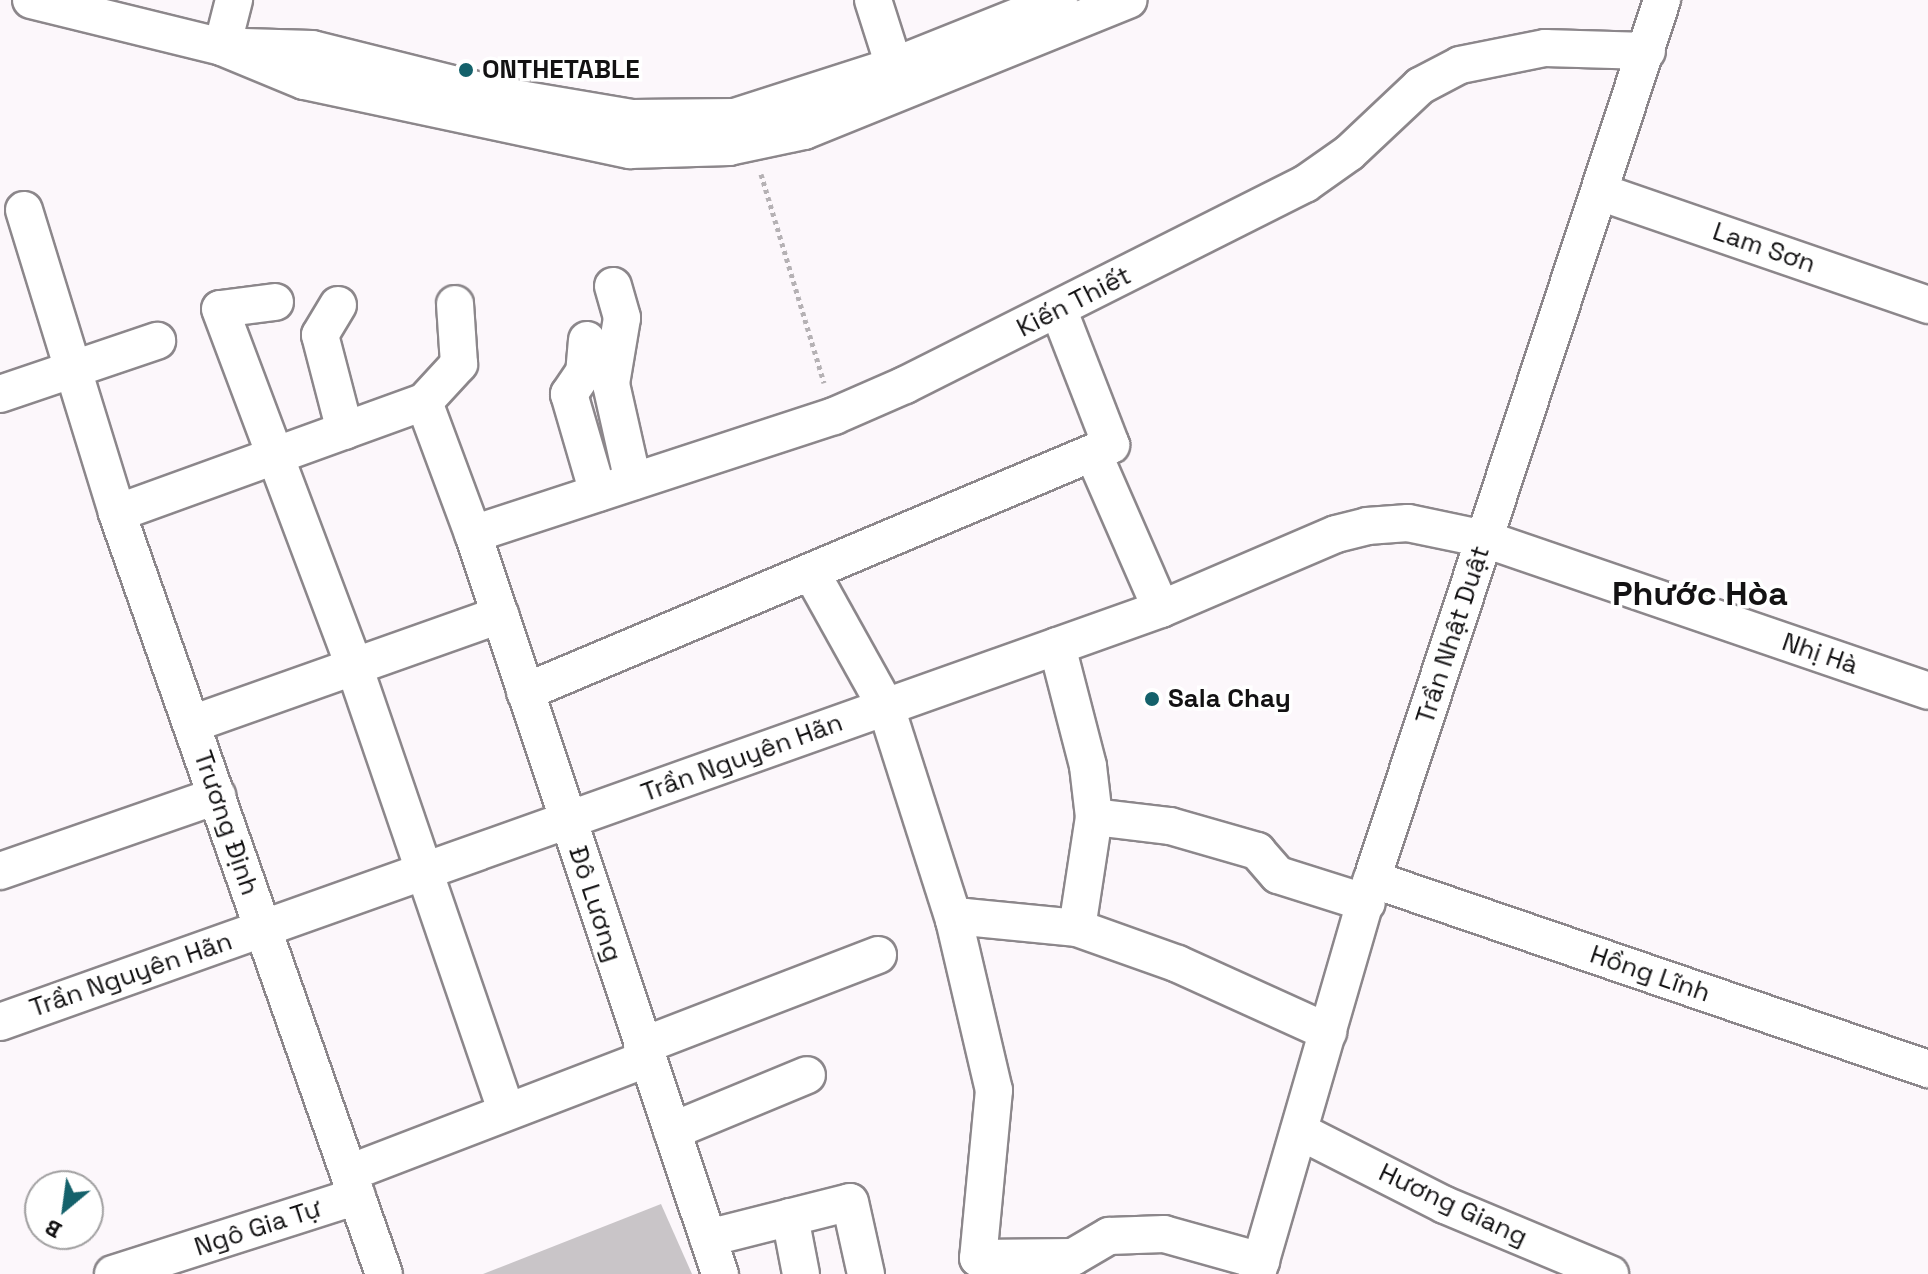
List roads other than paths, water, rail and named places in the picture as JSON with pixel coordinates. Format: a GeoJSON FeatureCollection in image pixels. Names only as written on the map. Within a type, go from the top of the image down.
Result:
{"type":"FeatureCollection","features":[{"type":"Feature","properties":{"kind":"street"},"geometry":{"type":"LineString","coordinates":[[31,0],[222,47],[304,81],[630,150],[752,143],[804,131],[1129,0]]}},
{"type":"Feature","properties":{"kind":"street"},"geometry":{"type":"LineString","coordinates":[[222,47],[234,0]]}},
{"type":"Feature","properties":{"kind":"street"},"geometry":{"type":"LineString","coordinates":[[873,0],[894,66]]}},
{"type":"Feature","properties":{"kind":"street"},"geometry":{"type":"LineString","coordinates":[[222,47],[312,49],[496,95],[632,118],[735,117],[894,66],[984,14],[1059,0]]}},
{"type":"Feature","properties":{"kind":"street","name":"Trần Nhật Duật"},"geometry":{"type":"LineString","coordinates":[[1259,1268],[1370,891],[1662,0]]}},
{"type":"Feature","properties":{"kind":"street","name":"Kiến Thiết"},"geometry":{"type":"LineString","coordinates":[[473,534],[834,416],[1059,311],[1305,184],[1349,153],[1420,86],[1460,65],[1545,48],[1647,51]]}},
{"type":"Feature","properties":{"kind":"street","name":"Lam Sơn"},"geometry":{"type":"LineString","coordinates":[[1600,192],[1928,305]]}},
{"type":"Feature","properties":{"kind":"street","name":"Trương Định"},"geometry":{"type":"LineString","coordinates":[[24,210],[70,372],[117,513],[384,1274]]}},
{"type":"Feature","properties":{"kind":"street"},"geometry":{"type":"LineString","coordinates":[[613,286],[622,318],[611,384],[633,482]]}},
{"type":"Feature","properties":{"kind":"street"},"geometry":{"type":"LineString","coordinates":[[275,302],[220,309],[354,666],[506,1110]]}},
{"type":"Feature","properties":{"kind":"street"},"geometry":{"type":"LineString","coordinates":[[117,513],[424,402],[459,364],[455,304]]}},
{"type":"Feature","properties":{"kind":"street"},"geometry":{"type":"LineString","coordinates":[[338,305],[320,335],[345,431]]}},
{"type":"Feature","properties":{"kind":"street"},"geometry":{"type":"LineString","coordinates":[[525,692],[812,574],[1111,445],[1059,311]]}},
{"type":"Feature","properties":{"kind":"street"},"geometry":{"type":"LineString","coordinates":[[587,340],[584,372],[569,394],[598,493]]}},
{"type":"Feature","properties":{"kind":"street"},"geometry":{"type":"LineString","coordinates":[[0,394],[157,341]]}},
{"type":"Feature","properties":{"kind":"street","name":"Đô Lương"},"geometry":{"type":"LineString","coordinates":[[424,402],[473,534],[720,1274]]}},
{"type":"Feature","properties":{"kind":"street"},"geometry":{"type":"LineString","coordinates":[[1093,453],[1161,609]]}},
{"type":"Feature","properties":{"kind":"street","name":"Trần Nguyên Hãn"},"geometry":{"type":"LineString","coordinates":[[0,1022],[1161,609],[1336,534],[1367,526],[1408,523],[1485,539]]}},
{"type":"Feature","properties":{"kind":"street","name":"Nhị Hà"},"geometry":{"type":"LineString","coordinates":[[1485,539],[1928,691]]}},
{"type":"Feature","properties":{"kind":"street"},"geometry":{"type":"LineString","coordinates":[[812,574],[886,707],[954,920],[994,1090],[978,1258],[1073,1257],[1109,1236],[1164,1234],[1211,1243],[1259,1268]]}},
{"type":"Feature","properties":{"kind":"street"},"geometry":{"type":"LineString","coordinates":[[192,724],[500,615]]}},
{"type":"Feature","properties":{"kind":"street"},"geometry":{"type":"LineString","coordinates":[[1057,646],[1088,766],[1094,817],[1077,928]]}},
{"type":"Feature","properties":{"kind":"street"},"geometry":{"type":"LineString","coordinates":[[0,871],[217,796]]}},
{"type":"Feature","properties":{"kind":"street","name":"Hồng Lĩnh"},"geometry":{"type":"LineString","coordinates":[[1094,817],[1170,826],[1257,851],[1278,875],[1370,891],[1928,1069]]}},
{"type":"Feature","properties":{"kind":"street"},"geometry":{"type":"LineString","coordinates":[[954,920],[965,917],[1077,928],[1178,964],[1328,1032]]}},
{"type":"Feature","properties":{"kind":"street","name":"Ngô Gia Tự"},"geometry":{"type":"LineString","coordinates":[[113,1274],[353,1185],[506,1110],[878,955]]}},
{"type":"Feature","properties":{"kind":"street"},"geometry":{"type":"LineString","coordinates":[[672,1131],[807,1075]]}},
{"type":"Feature","properties":{"kind":"street","name":"Hương Giang"},"geometry":{"type":"LineString","coordinates":[[1299,1131],[1445,1205],[1610,1274]]}},
{"type":"Feature","properties":{"kind":"street"},"geometry":{"type":"LineString","coordinates":[[708,1238],[850,1202],[866,1274]]}},
{"type":"Feature","properties":{"kind":"street"},"geometry":{"type":"LineString","coordinates":[[790,1217],[801,1274]]}},
{"type":"Feature","properties":{"kind":"place","name":"ONTHETABLE"},"geometry":{"type":"Point","coordinates":[466,70]}},
{"type":"Feature","properties":{"kind":"place","name":"Sala Chay"},"geometry":{"type":"Point","coordinates":[1152,699]}},
{"type":"Feature","properties":{"kind":"district","name":"Phước Hòa"},"geometry":{"type":"Point","coordinates":[1700,594]}}]}
